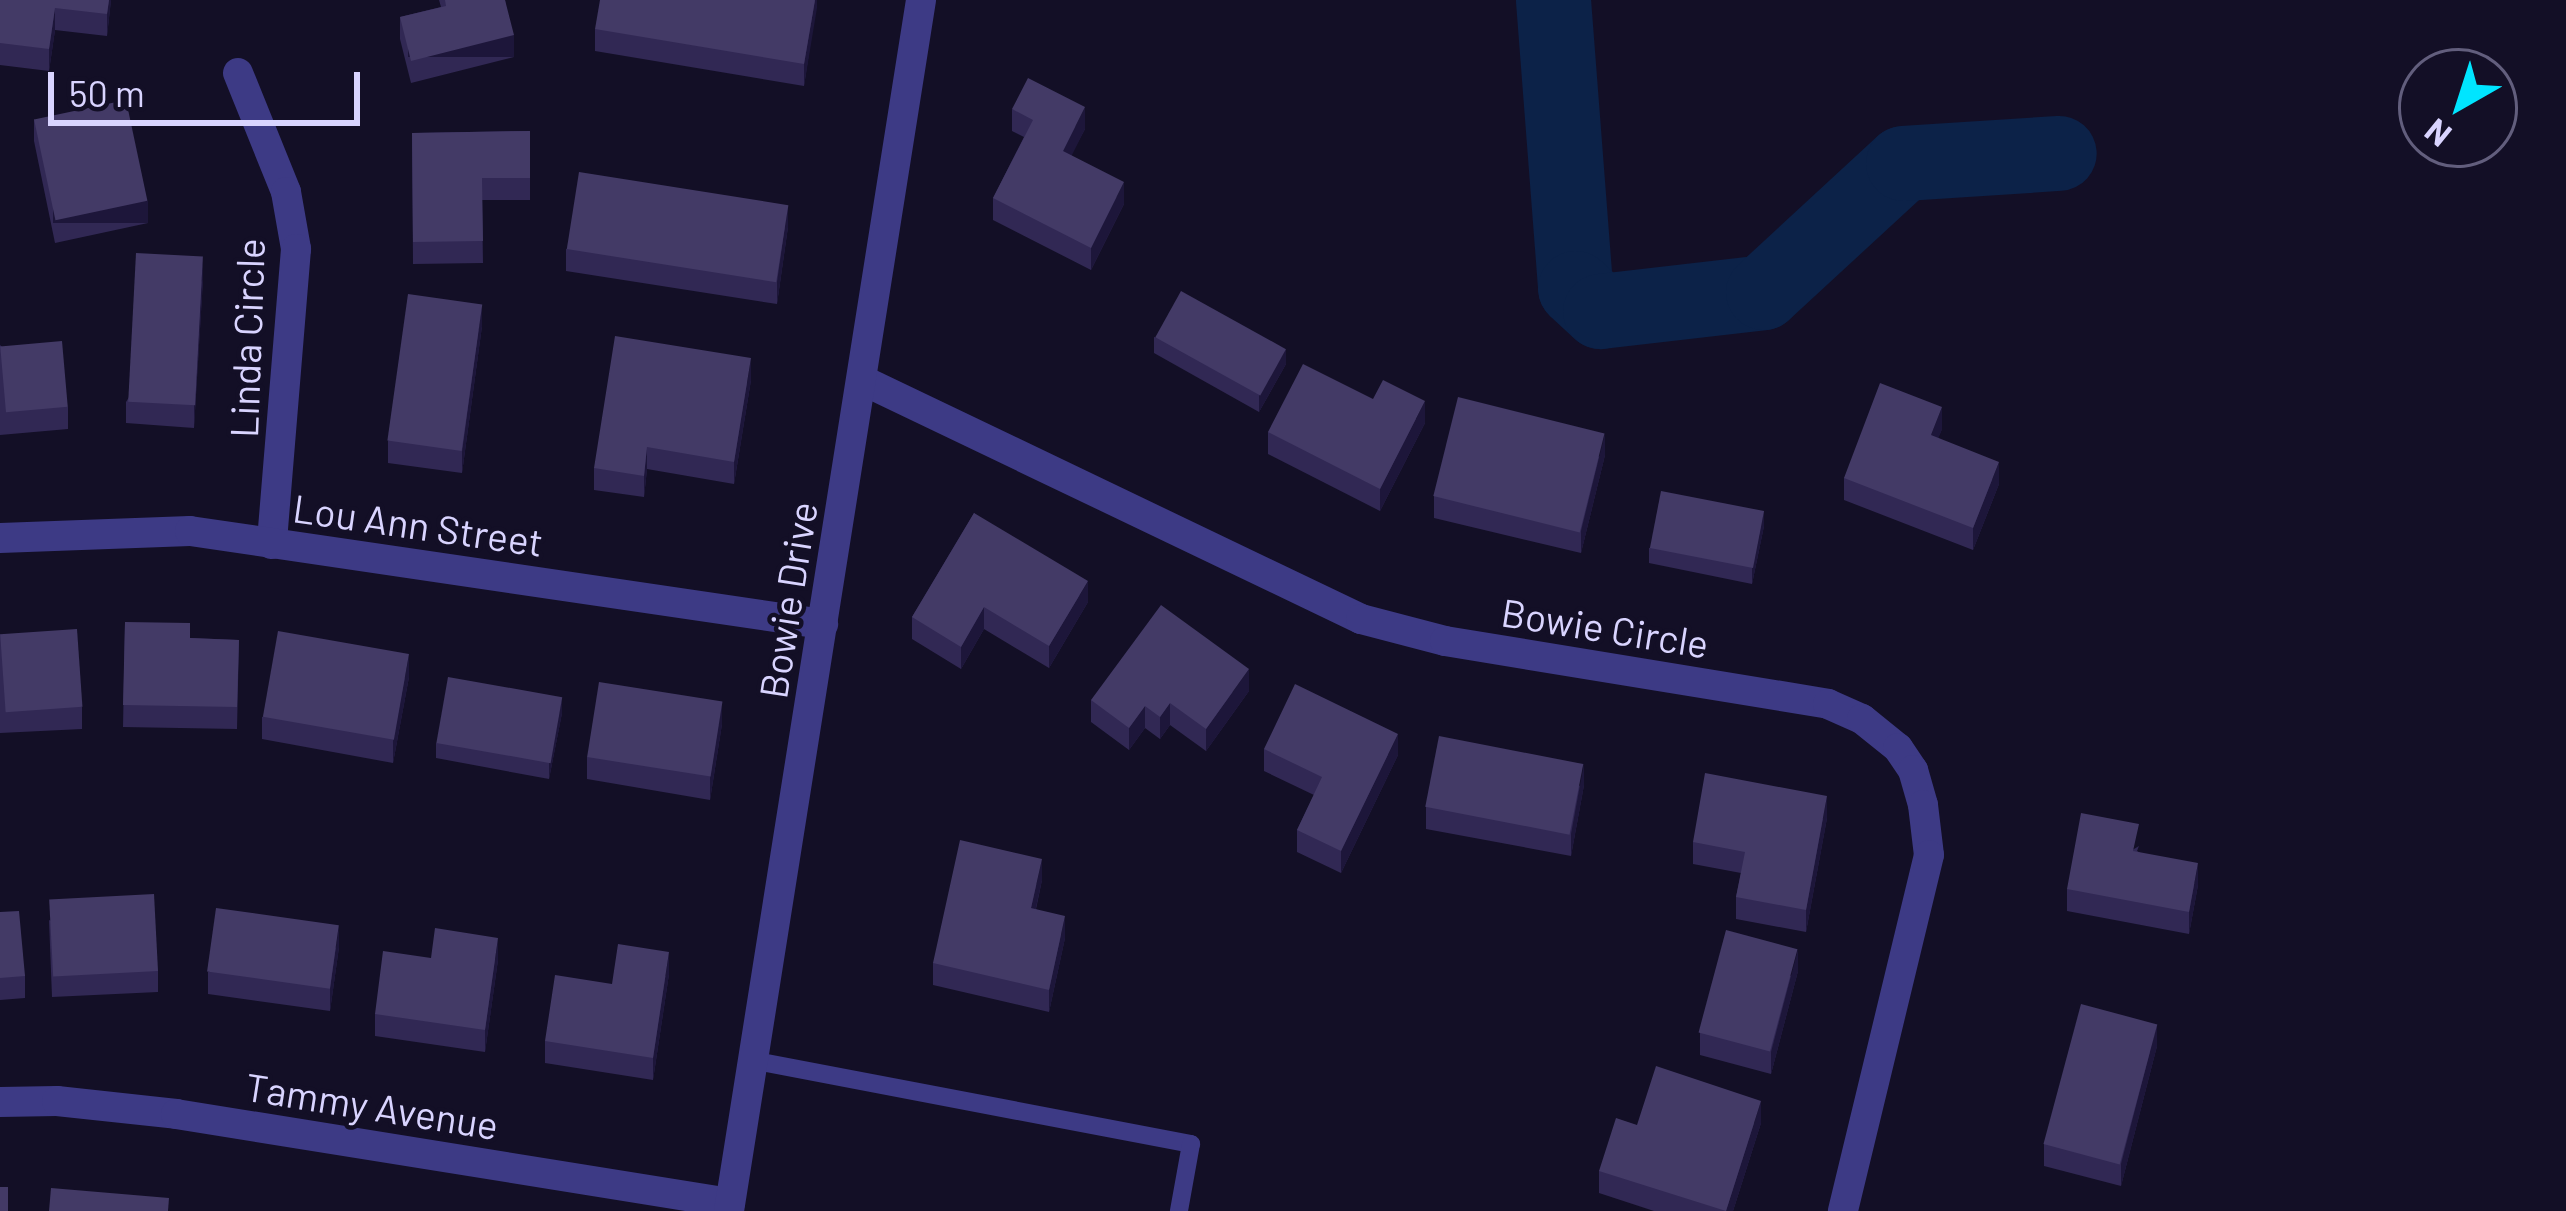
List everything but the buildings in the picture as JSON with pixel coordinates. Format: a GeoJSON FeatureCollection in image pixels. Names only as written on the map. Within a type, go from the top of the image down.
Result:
{"type":"FeatureCollection","features":[{"type":"Feature","properties":{"kind":"street","name":"Bowie Drive"},"geometry":{"type":"LineString","coordinates":[[730,1207],[921,0]]}},
{"type":"Feature","properties":{"kind":"street","name":"Linda Circle"},"geometry":{"type":"LineString","coordinates":[[238,73],[286,192],[296,249],[272,544]]}},
{"type":"Feature","properties":{"kind":"street","name":"Bowie Circle"},"geometry":{"type":"LineString","coordinates":[[862,380],[1361,619],[1445,641],[1828,704],[1862,719],[1898,748],[1912,770],[1923,805],[1929,855],[1843,1211]]}},
{"type":"Feature","properties":{"kind":"street","name":"Lou Ann Street"},"geometry":{"type":"LineString","coordinates":[[0,538],[190,531],[823,624]]}},
{"type":"Feature","properties":{"kind":"street","name":"Tammy Avenue"},"geometry":{"type":"LineString","coordinates":[[0,1102],[57,1101],[176,1114],[730,1207]]}},
{"type":"Feature","properties":{"kind":"lane"},"geometry":{"type":"LineString","coordinates":[[756,1061],[1191,1144],[1179,1211]]}},
{"type":"Feature","properties":{"kind":"waterway"},"geometry":{"type":"LineString","coordinates":[[1553,0],[1575,288],[1600,311],[1763,292],[1903,163],[2059,153]]}}]}
